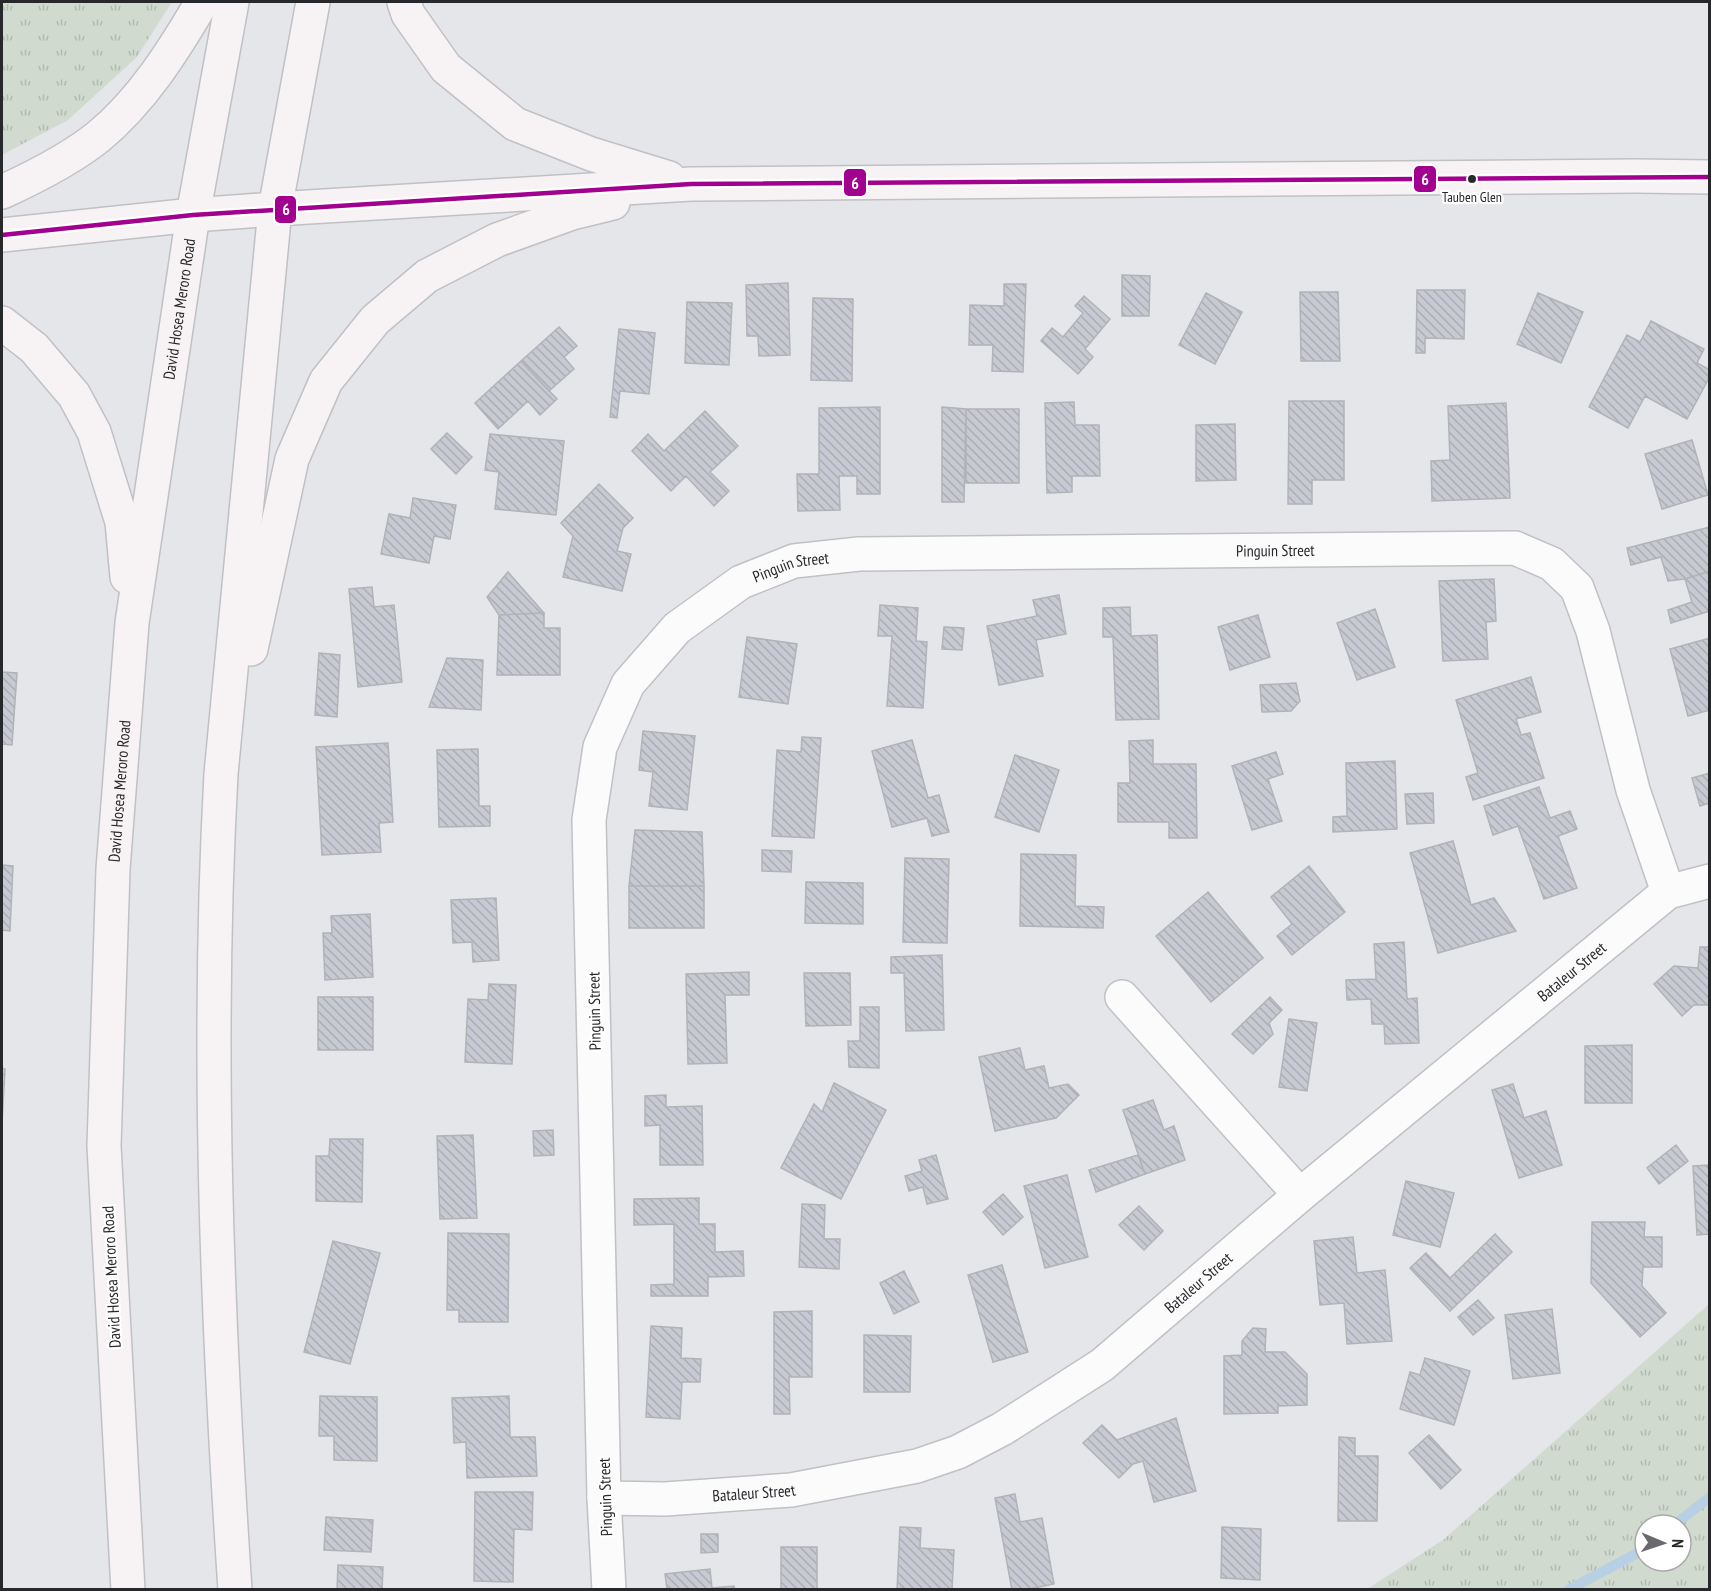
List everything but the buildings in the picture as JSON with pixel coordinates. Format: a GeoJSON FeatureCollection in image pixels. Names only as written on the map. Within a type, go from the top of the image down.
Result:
{"type":"FeatureCollection","features":[{"type":"Feature","properties":{"kind":"main road"},"geometry":{"type":"LineString","coordinates":[[2,192],[40,174],[98,137],[138,98],[176,46],[202,2]]}},
{"type":"Feature","properties":{"kind":"main road","name":"David Hosea Meroro Road"},"geometry":{"type":"LineString","coordinates":[[128,1590],[104,1146],[113,869],[132,623],[194,215],[232,2]]}},
{"type":"Feature","properties":{"kind":"main road"},"geometry":{"type":"LineString","coordinates":[[235,1590],[222,1399],[215,1151],[216,860],[220,774],[274,209],[313,2]]}},
{"type":"Feature","properties":{"kind":"main road"},"geometry":{"type":"LineString","coordinates":[[404,2],[408,14],[446,68],[516,124],[591,154],[691,184]]}},
{"type":"Feature","properties":{"kind":"main road"},"geometry":{"type":"LineString","coordinates":[[1636,176],[1710,161]]}},
{"type":"Feature","properties":{"kind":"main road"},"geometry":{"type":"LineString","coordinates":[[1636,176],[1710,198]]}},
{"type":"Feature","properties":{"kind":"main road"},"geometry":{"type":"LineString","coordinates":[[2,235],[274,209],[691,184],[1710,177]]}},
{"type":"Feature","properties":{"kind":"main road"},"geometry":{"type":"LineString","coordinates":[[220,774],[243,685],[292,459],[326,381],[375,320],[427,276],[497,240],[572,213],[691,184]]}},
{"type":"Feature","properties":{"kind":"main road"},"geometry":{"type":"LineString","coordinates":[[2,323],[34,348],[74,395],[94,432],[122,522],[132,623]]}},
{"type":"Feature","properties":{"kind":"street","name":"Pinguin Street"},"geometry":{"type":"LineString","coordinates":[[609,1590],[604,1498],[589,820],[600,747],[628,684],[677,628],[741,582],[794,561],[859,554],[1515,548],[1552,564],[1577,588],[1593,631],[1633,790],[1668,892]]}},
{"type":"Feature","properties":{"kind":"street","name":"Bataleur Street"},"geometry":{"type":"LineString","coordinates":[[604,1498],[665,1499],[791,1490],[916,1466],[958,1452],[1002,1429],[1102,1365],[1300,1195],[1668,892],[1710,881]]}},
{"type":"Feature","properties":{"kind":"street"},"geometry":{"type":"LineString","coordinates":[[1122,997],[1300,1195]]}},
{"type":"Feature","properties":{"kind":"green space"},"geometry":{"type":"Polygon","coordinates":[[[2,2],[172,2],[137,57],[68,120],[2,155],[2,2]]]}},
{"type":"Feature","properties":{"kind":"green space"},"geometry":{"type":"Polygon","coordinates":[[[1709,1304],[1709,1589],[1367,1589],[1443,1540],[1709,1304]]]}},
{"type":"Feature","properties":{"kind":"waterway"},"geometry":{"type":"LineString","coordinates":[[1689,1513],[1710,1497]]}},
{"type":"Feature","properties":{"kind":"waterway"},"geometry":{"type":"LineString","coordinates":[[1568,1590],[1633,1555]]}},
{"type":"Feature","properties":{"kind":"transit line","name":"6"},"geometry":{"type":"LineString","coordinates":[[2,235],[193,215],[691,184],[1710,177]]}},
{"type":"Feature","properties":{"kind":"place","name":"Tauben Glen"},"geometry":{"type":"Point","coordinates":[1472,179]}}]}
